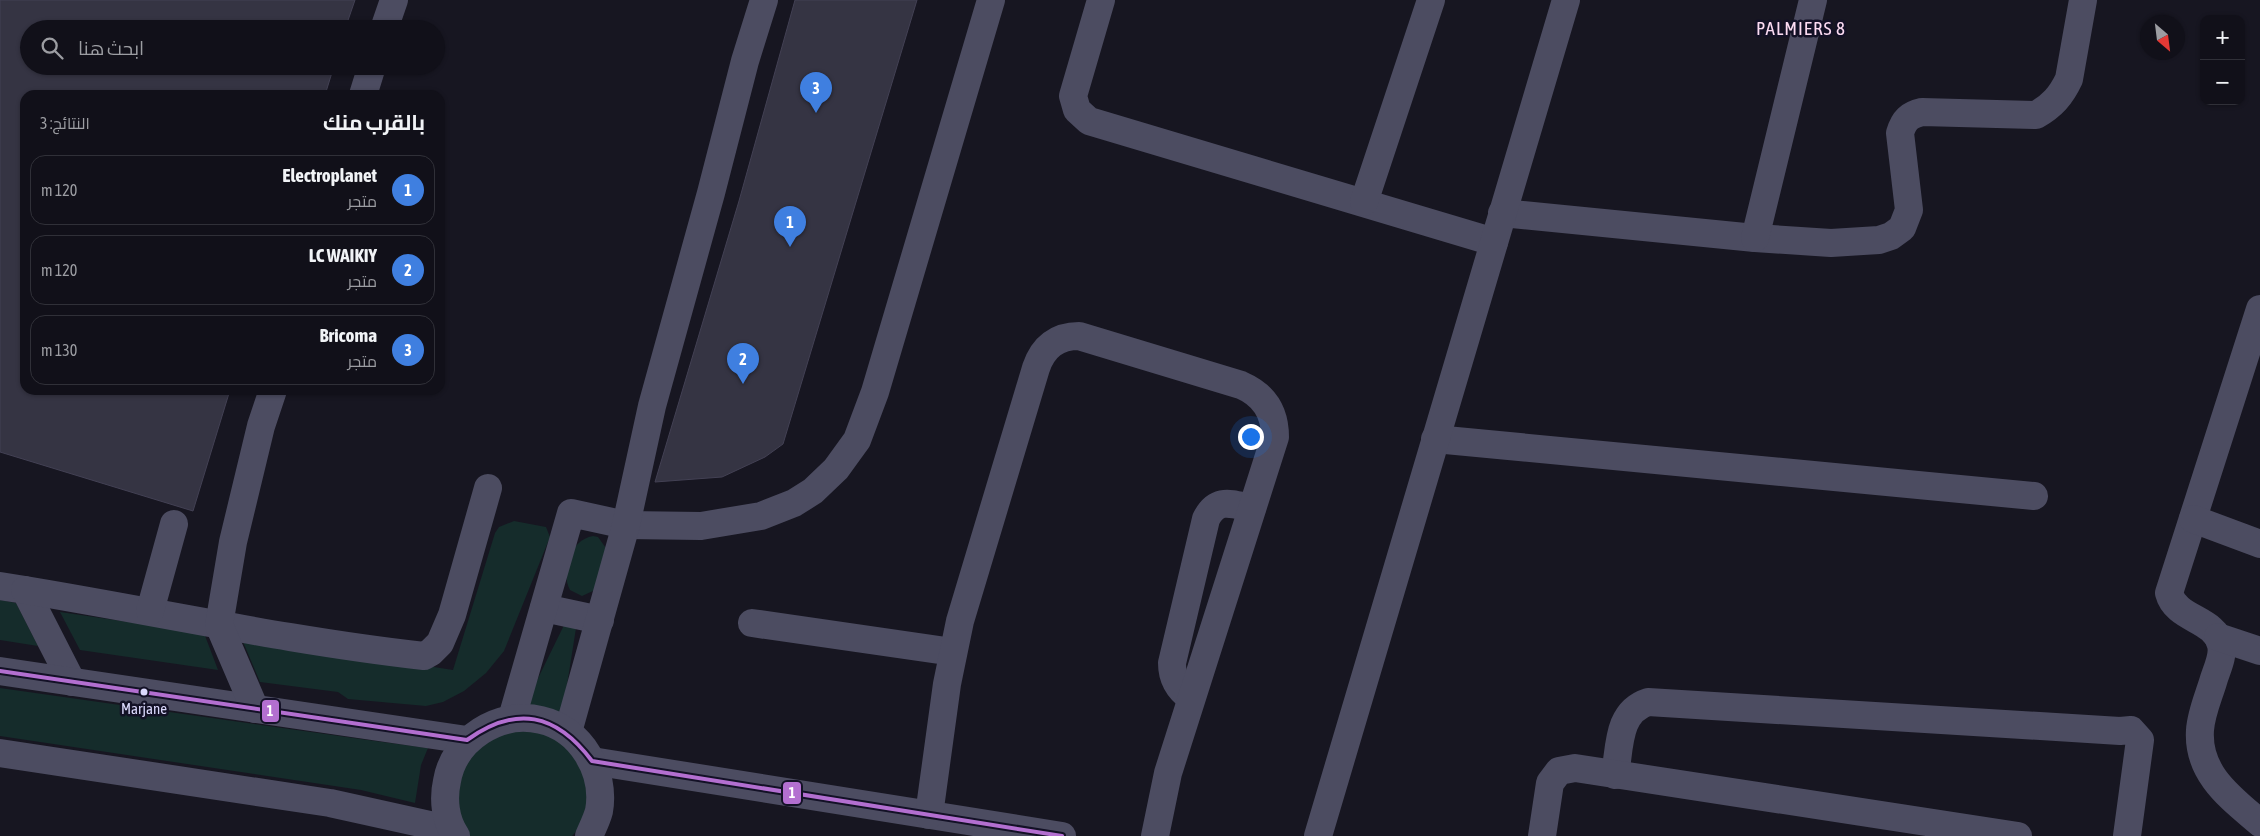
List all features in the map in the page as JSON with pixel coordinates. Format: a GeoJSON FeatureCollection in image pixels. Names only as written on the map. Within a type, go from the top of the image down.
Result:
{"type":"FeatureCollection","features":[{"type":"Feature","properties":{"kind":"street"},"geometry":{"type":"LineString","coordinates":[[387,20],[394,0]]}},
{"type":"Feature","properties":{"kind":"street"},"geometry":{"type":"LineString","coordinates":[[568,732],[626,525],[652,406],[713,187],[745,61],[764,0]]}},
{"type":"Feature","properties":{"kind":"street"},"geometry":{"type":"LineString","coordinates":[[512,718],[571,513],[626,525],[701,526],[761,516],[794,503],[813,491],[836,469],[857,440],[875,392],[991,0]]}},
{"type":"Feature","properties":{"kind":"street"},"geometry":{"type":"LineString","coordinates":[[1101,0],[1073,96],[1077,110],[1089,121],[1494,242]]}},
{"type":"Feature","properties":{"kind":"street"},"geometry":{"type":"LineString","coordinates":[[1364,202],[1431,0]]}},
{"type":"Feature","properties":{"kind":"street"},"geometry":{"type":"LineString","coordinates":[[1318,836],[1566,0]]}},
{"type":"Feature","properties":{"kind":"street"},"geometry":{"type":"LineString","coordinates":[[1755,238],[1813,0]]}},
{"type":"Feature","properties":{"kind":"street"},"geometry":{"type":"LineString","coordinates":[[1502,212],[1755,238],[1832,243],[1880,240],[1891,236],[1902,228],[1909,210],[1900,133],[1903,122],[1911,115],[1922,112],[2036,115],[2047,109],[2064,90],[2069,79],[2083,0]]}},
{"type":"Feature","properties":{"kind":"street"},"geometry":{"type":"LineString","coordinates":[[365,90],[369,75]]}},
{"type":"Feature","properties":{"kind":"street"},"geometry":{"type":"LineString","coordinates":[[2260,309],[2169,593],[2175,607],[2212,630],[2218,637],[2222,652],[2203,716],[2201,744],[2204,760],[2211,776],[2222,789],[2260,823]]}},
{"type":"Feature","properties":{"kind":"street"},"geometry":{"type":"LineString","coordinates":[[929,815],[946,684],[953,652],[969,588],[1036,368],[1040,358],[1055,341],[1080,336],[1241,385],[1260,396],[1272,415],[1274,437],[1168,773],[1155,836]]}},
{"type":"Feature","properties":{"kind":"street"},"geometry":{"type":"LineString","coordinates":[[255,709],[219,625],[233,542],[261,426],[271,395]]}},
{"type":"Feature","properties":{"kind":"street"},"geometry":{"type":"LineString","coordinates":[[1435,440],[2034,496]]}},
{"type":"Feature","properties":{"kind":"street"},"geometry":{"type":"LineString","coordinates":[[13,588],[150,611],[219,625],[424,656],[440,643],[452,615],[488,488]]}},
{"type":"Feature","properties":{"kind":"street"},"geometry":{"type":"LineString","coordinates":[[1191,698],[1178,687],[1174,679],[1172,663],[1206,519],[1215,507],[1224,503],[1252,508]]}},
{"type":"Feature","properties":{"kind":"street"},"geometry":{"type":"LineString","coordinates":[[2193,519],[2260,544]]}},
{"type":"Feature","properties":{"kind":"street"},"geometry":{"type":"LineString","coordinates":[[150,611],[174,524]]}},
{"type":"Feature","properties":{"kind":"street"},"geometry":{"type":"LineString","coordinates":[[13,588],[72,682]]}},
{"type":"Feature","properties":{"kind":"street"},"geometry":{"type":"LineString","coordinates":[[544,608],[600,620]]}},
{"type":"Feature","properties":{"kind":"street"},"geometry":{"type":"LineString","coordinates":[[752,623],[953,652]]}},
{"type":"Feature","properties":{"kind":"street"},"geometry":{"type":"LineString","coordinates":[[2218,637],[2260,651]]}},
{"type":"Feature","properties":{"kind":"street"},"geometry":{"type":"LineString","coordinates":[[0,671],[467,740]]}},
{"type":"Feature","properties":{"kind":"street"},"geometry":{"type":"LineString","coordinates":[[1616,775],[1625,720],[1634,708],[1648,702],[2120,731],[2131,730],[2140,740],[2127,836]]}},
{"type":"Feature","properties":{"kind":"street"},"geometry":{"type":"LineString","coordinates":[[0,753],[330,803],[454,833],[444,799],[449,767],[467,740],[488,726],[512,718],[541,720],[568,732],[582,745],[592,761],[600,786],[599,812],[590,836]]}},
{"type":"Feature","properties":{"kind":"street"},"geometry":{"type":"LineString","coordinates":[[592,761],[1062,836]]}},
{"type":"Feature","properties":{"kind":"street"},"geometry":{"type":"LineString","coordinates":[[1542,836],[1550,783],[1559,771],[1575,768],[2018,836]]}},
{"type":"Feature","properties":{"kind":"green space"},"geometry":{"type":"Polygon","coordinates":[[[514,521],[546,527],[550,537],[504,651],[486,673],[464,691],[443,702],[426,706],[348,699],[338,692],[260,682],[241,637],[453,670],[495,533],[499,527],[514,521]]]}},
{"type":"Feature","properties":{"kind":"green space"},"geometry":{"type":"Polygon","coordinates":[[[593,536],[598,537],[608,551],[595,590],[582,596],[570,590],[566,574],[567,566],[569,557],[578,543],[593,536]]]}},
{"type":"Feature","properties":{"kind":"green space"},"geometry":{"type":"Polygon","coordinates":[[[0,600],[16,603],[38,646],[0,640],[0,600]]]}},
{"type":"Feature","properties":{"kind":"green space"},"geometry":{"type":"Polygon","coordinates":[[[60,612],[204,633],[218,670],[80,650],[60,612]]]}},
{"type":"Feature","properties":{"kind":"green space"},"geometry":{"type":"Polygon","coordinates":[[[567,619],[577,622],[562,716],[524,707],[567,619]]]}},
{"type":"Feature","properties":{"kind":"green space"},"geometry":{"type":"Polygon","coordinates":[[[0,688],[428,748],[421,765],[415,803],[361,790],[0,736],[0,688]]]}},
{"type":"Feature","properties":{"kind":"green space"},"geometry":{"type":"Polygon","coordinates":[[[540,729],[571,747],[590,786],[587,808],[579,828],[572,836],[470,836],[458,807],[460,779],[465,766],[484,743],[498,735],[513,731],[540,729]]]}},
{"type":"Feature","properties":{"kind":"building"},"geometry":{"type":"Polygon","coordinates":[[[0,0],[355,0],[348,20],[20,20],[20,75],[331,75],[327,90],[20,90],[20,395],[228,395],[193,511],[0,452],[0,0]]]}},
{"type":"Feature","properties":{"kind":"building"},"geometry":{"type":"Polygon","coordinates":[[[795,0],[917,0],[783,444],[765,457],[722,477],[655,482],[739,201],[795,0]]]}},
{"type":"Feature","properties":{"kind":"transit line","name":"1"},"geometry":{"type":"LineString","coordinates":[[0,671],[467,740],[485,729],[502,722],[534,719],[550,724],[564,733],[592,761],[1062,836]]}},
{"type":"Feature","properties":{"kind":"place","name":"Bricoma"},"geometry":{"type":"Point","coordinates":[816,113]}},
{"type":"Feature","properties":{"kind":"place","name":"Electroplanet"},"geometry":{"type":"Point","coordinates":[790,247]}},
{"type":"Feature","properties":{"kind":"place","name":"LC WAIKIY"},"geometry":{"type":"Point","coordinates":[743,384]}},
{"type":"Feature","properties":{"kind":"place","name":"Marjane"},"geometry":{"type":"Point","coordinates":[144,692]}},
{"type":"Feature","properties":{"kind":"district","name":"PALMIERS 8"},"geometry":{"type":"Point","coordinates":[1801,28]}}]}
